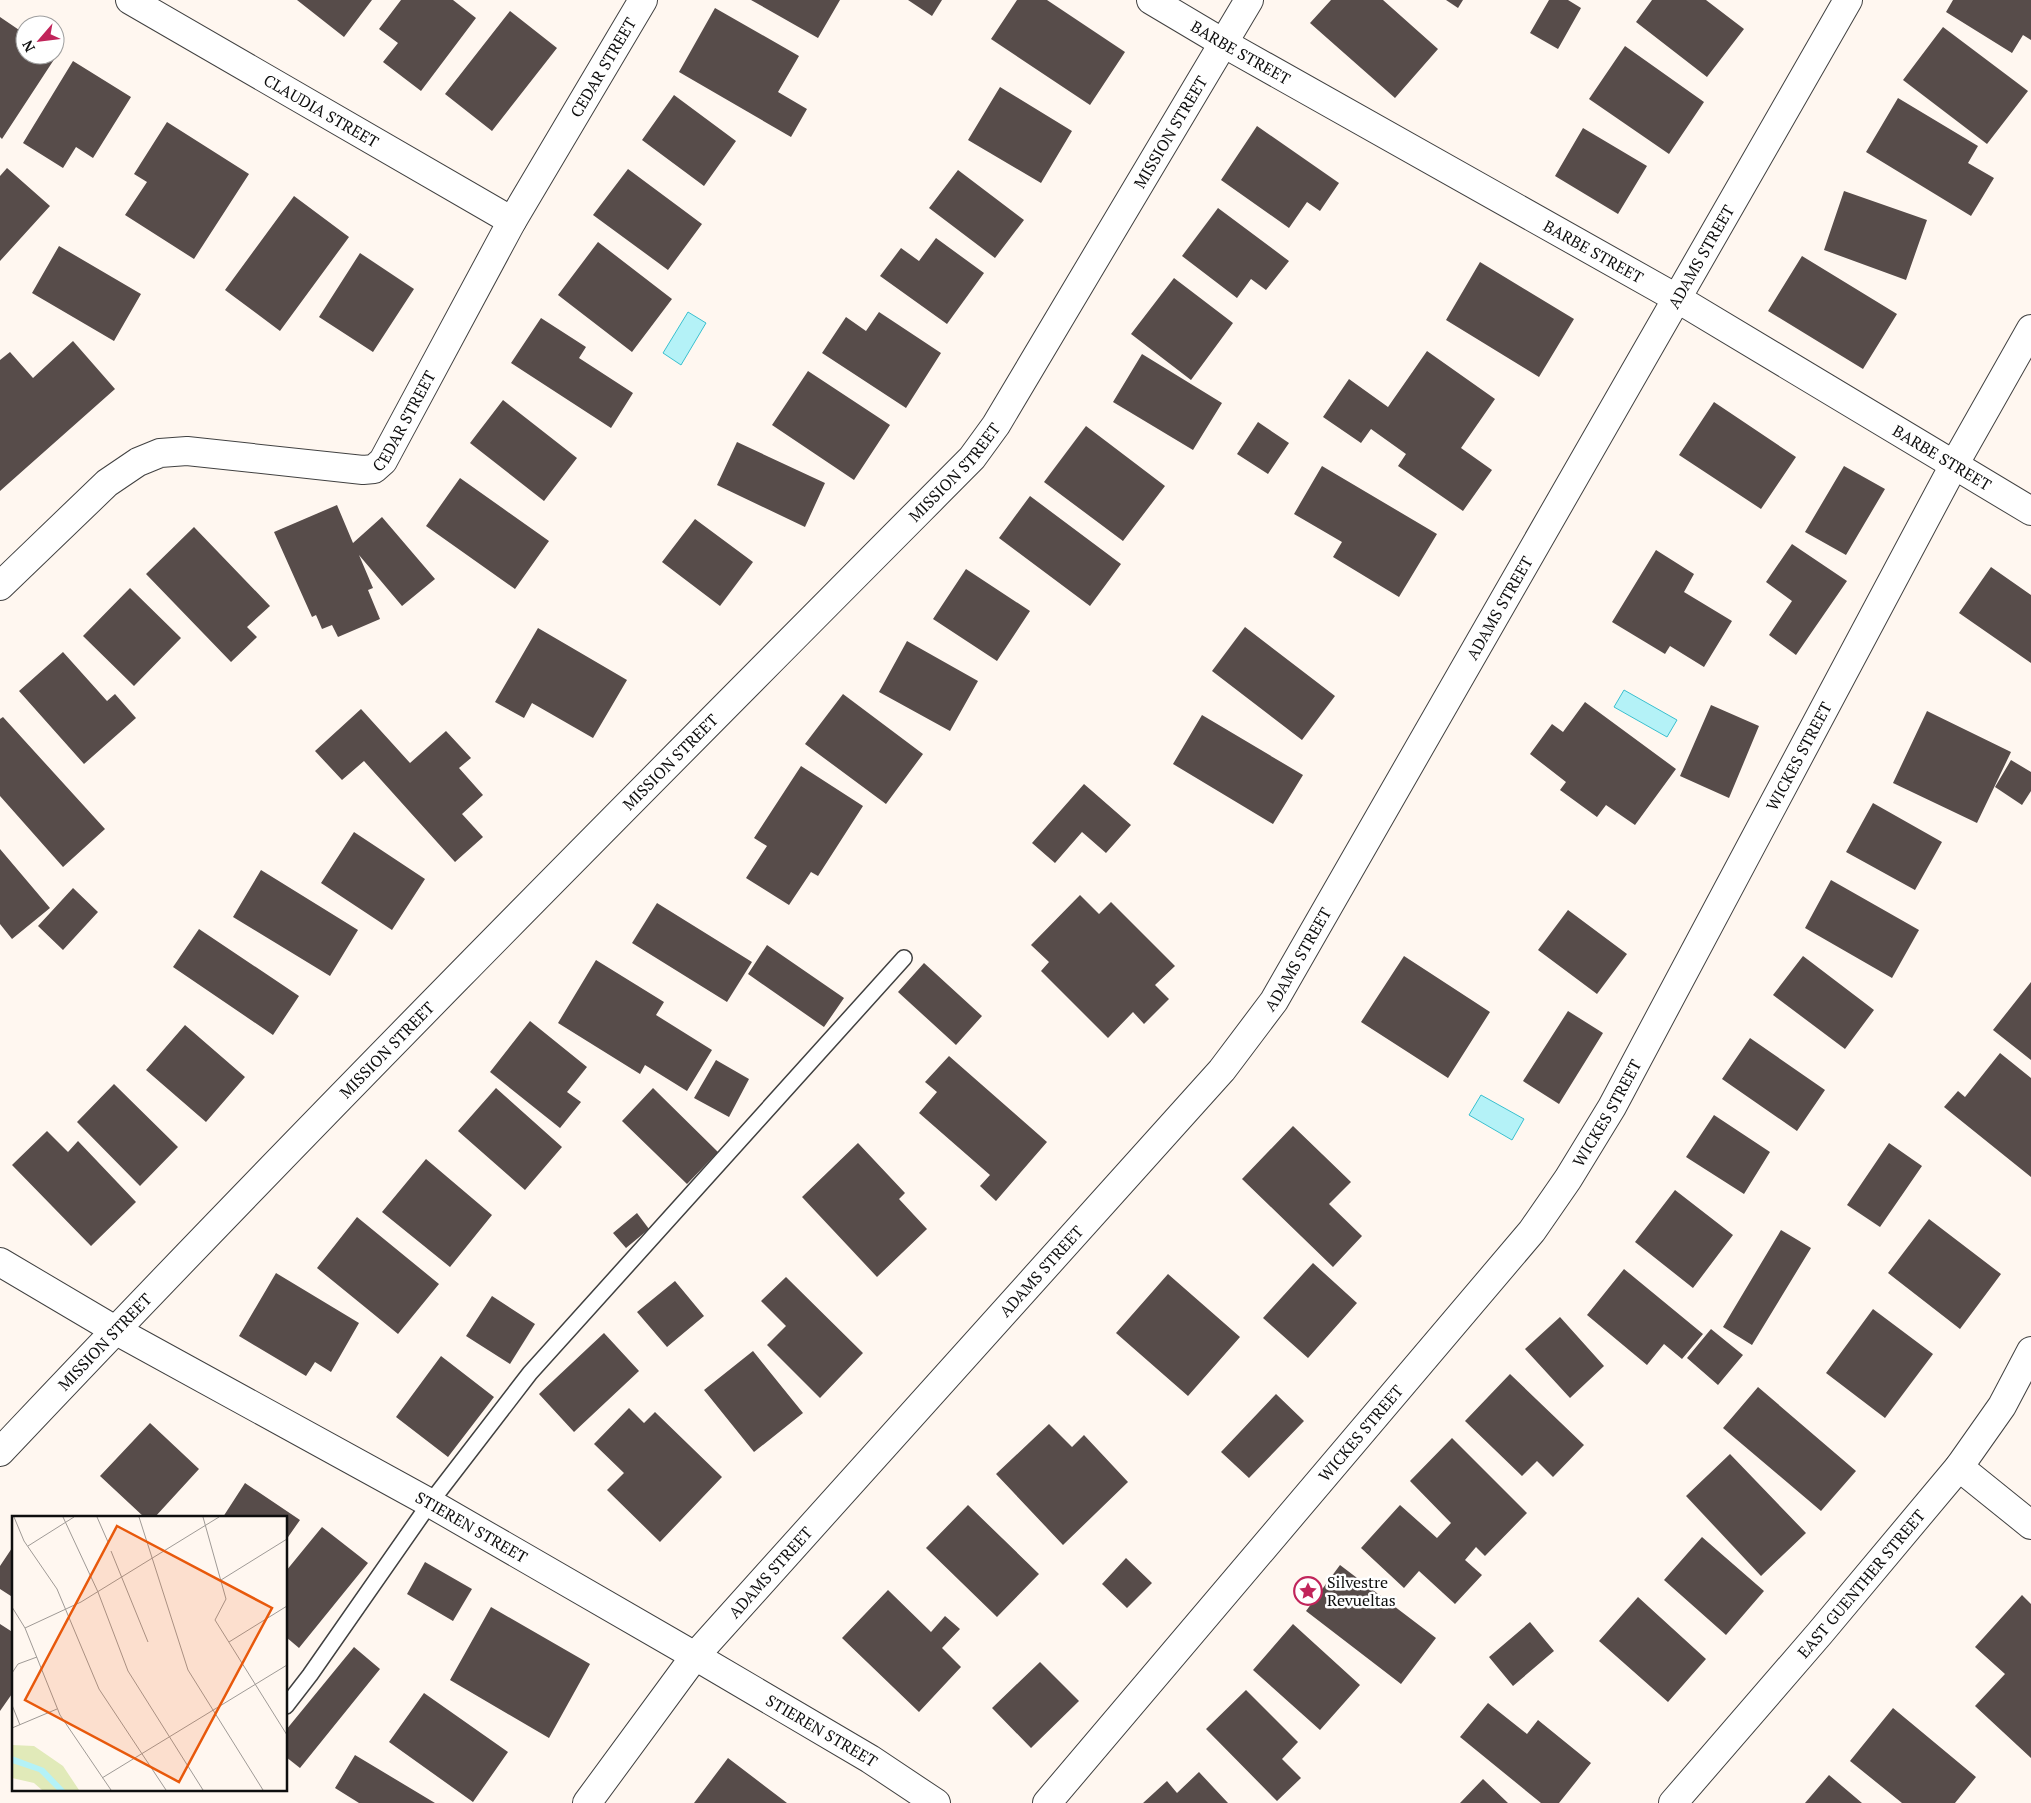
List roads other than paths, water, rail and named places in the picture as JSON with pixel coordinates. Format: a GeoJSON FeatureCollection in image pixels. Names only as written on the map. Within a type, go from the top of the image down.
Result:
{"type":"FeatureCollection","features":[{"type":"Feature","properties":{"kind":"street","name":"CLAUDIA STREET"},"geometry":{"type":"LineString","coordinates":[[130,0],[512,221]]}},
{"type":"Feature","properties":{"kind":"street","name":"CEDAR STREET"},"geometry":{"type":"LineString","coordinates":[[0,586],[108,483],[138,462],[160,453],[187,451],[362,470],[374,469],[383,461],[512,221],[643,0]]}},
{"type":"Feature","properties":{"kind":"street","name":"BARBE STREET"},"geometry":{"type":"LineString","coordinates":[[1151,0],[1225,44],[1678,299],[2031,511]]}},
{"type":"Feature","properties":{"kind":"street","name":"MISSION STREET"},"geometry":{"type":"LineString","coordinates":[[0,1452],[115,1330],[705,727],[972,458],[996,425],[1225,44],[1249,0]]}},
{"type":"Feature","properties":{"kind":"street","name":"ADAMS STREET"},"geometry":{"type":"LineString","coordinates":[[587,1803],[695,1656],[1222,1070],[1274,1001],[1848,0]]}},
{"type":"Feature","properties":{"kind":"street","name":"WICKES STREET"},"geometry":{"type":"LineString","coordinates":[[1047,1803],[1532,1231],[1568,1179],[1612,1107],[1954,465],[2031,329]]}},
{"type":"Feature","properties":{"kind":"street","name":"STIEREN STREET"},"geometry":{"type":"LineString","coordinates":[[0,1262],[115,1330],[430,1503],[695,1656],[870,1759],[936,1803]]}},
{"type":"Feature","properties":{"kind":"street","name":"EAST GUENTHER STREET"},"geometry":{"type":"LineString","coordinates":[[1673,1803],[1959,1468],[2002,1406],[2031,1351]]}},
{"type":"Feature","properties":{"kind":"street"},"geometry":{"type":"LineString","coordinates":[[1959,1468],[2031,1525]]}},
{"type":"Feature","properties":{"kind":"lane"},"geometry":{"type":"LineString","coordinates":[[288,1703],[310,1675],[430,1503],[530,1373],[904,958]]}},
{"type":"Feature","properties":{"kind":"water"},"geometry":{"type":"Polygon","coordinates":[[[688,312],[706,323],[681,365],[663,353],[688,312]]]}},
{"type":"Feature","properties":{"kind":"water"},"geometry":{"type":"Polygon","coordinates":[[[1624,690],[1677,720],[1667,737],[1614,707],[1624,690]]]}},
{"type":"Feature","properties":{"kind":"water"},"geometry":{"type":"Polygon","coordinates":[[[1481,1095],[1524,1119],[1512,1140],[1469,1115],[1481,1095]]]}},
{"type":"Feature","properties":{"kind":"place","name":"Silvestre Revueltas"},"geometry":{"type":"Point","coordinates":[1308,1591]}}]}
